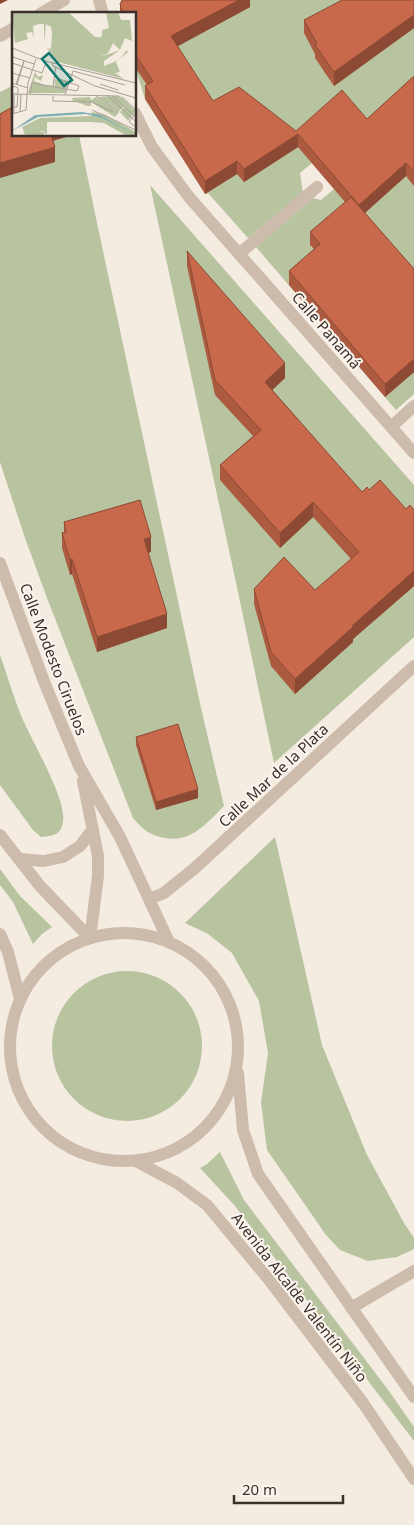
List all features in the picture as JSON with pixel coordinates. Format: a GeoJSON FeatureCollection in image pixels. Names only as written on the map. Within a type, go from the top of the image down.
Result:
{"type":"FeatureCollection","features":[{"type":"Feature","properties":{"kind":"street"},"geometry":{"type":"LineString","coordinates":[[43,12],[64,0]]}},
{"type":"Feature","properties":{"kind":"street"},"geometry":{"type":"LineString","coordinates":[[0,36],[12,29]]}},
{"type":"Feature","properties":{"kind":"street","name":"Calle Panamá"},"geometry":{"type":"LineString","coordinates":[[136,115],[152,147],[189,196],[414,454]]}},
{"type":"Feature","properties":{"kind":"street"},"geometry":{"type":"LineString","coordinates":[[239,254],[317,187]]}},
{"type":"Feature","properties":{"kind":"street"},"geometry":{"type":"LineString","coordinates":[[391,427],[414,406]]}},
{"type":"Feature","properties":{"kind":"street","name":"Calle Modesto Ciruelos"},"geometry":{"type":"LineString","coordinates":[[0,564],[45,684],[79,766],[120,837],[169,942]]}},
{"type":"Feature","properties":{"kind":"street","name":"Calle Mar de la Plata"},"geometry":{"type":"LineString","coordinates":[[149,899],[164,893],[195,868],[414,666]]}},
{"type":"Feature","properties":{"kind":"street","name":"Calle Modesto Ciruelos"},"geometry":{"type":"LineString","coordinates":[[79,766],[98,856],[98,876],[90,938]]}},
{"type":"Feature","properties":{"kind":"street"},"geometry":{"type":"LineString","coordinates":[[19,859],[44,861],[63,856],[80,846],[93,829]]}},
{"type":"Feature","properties":{"kind":"street"},"geometry":{"type":"LineString","coordinates":[[0,834],[40,886],[90,938]]}},
{"type":"Feature","properties":{"kind":"street"},"geometry":{"type":"LineString","coordinates":[[121,932],[169,942],[195,958],[216,979],[231,1006],[238,1035],[238,1065],[229,1094],[214,1119],[192,1140],[165,1154],[136,1161],[106,1160],[77,1151],[52,1135],[31,1113],[17,1086],[10,1057],[12,1027],[20,999],[38,972],[61,951],[90,938],[121,932]]}},
{"type":"Feature","properties":{"kind":"street"},"geometry":{"type":"LineString","coordinates":[[0,934],[8,952],[20,999]]}},
{"type":"Feature","properties":{"kind":"street","name":"Avenida Alcalde Valentín Niño"},"geometry":{"type":"LineString","coordinates":[[238,1065],[243,1130],[258,1174],[414,1396]]}},
{"type":"Feature","properties":{"kind":"street","name":"Avenida Alcalde Valentín Niño"},"geometry":{"type":"LineString","coordinates":[[136,1161],[177,1183],[207,1205],[270,1281],[363,1404],[414,1478]]}},
{"type":"Feature","properties":{"kind":"street"},"geometry":{"type":"LineString","coordinates":[[352,1308],[414,1271]]}},
{"type":"Feature","properties":{"kind":"green space"},"geometry":{"type":"Polygon","coordinates":[[[129,0],[414,0],[414,394],[396,410],[256,247],[313,198],[321,200],[334,189],[312,163],[300,173],[303,193],[248,238],[208,193],[206,194],[145,99],[136,70],[136,12],[123,12],[129,0]]]}},
{"type":"Feature","properties":{"kind":"green space"},"geometry":{"type":"Polygon","coordinates":[[[12,86],[12,136],[79,136],[201,708],[224,806],[198,830],[183,838],[174,839],[155,836],[143,829],[133,818],[47,598],[0,462],[0,92],[12,86]]]}},
{"type":"Feature","properties":{"kind":"green space"},"geometry":{"type":"Polygon","coordinates":[[[150,185],[414,485],[414,637],[274,763],[238,592],[150,185]]]}},
{"type":"Feature","properties":{"kind":"green space"},"geometry":{"type":"Polygon","coordinates":[[[0,655],[23,720],[60,800],[63,822],[60,830],[53,835],[41,837],[33,830],[0,785],[0,655]]]}},
{"type":"Feature","properties":{"kind":"green space"},"geometry":{"type":"Polygon","coordinates":[[[275,837],[322,1045],[367,1155],[414,1238],[414,1249],[397,1257],[368,1261],[340,1250],[326,1235],[267,1150],[261,1102],[268,1053],[259,1001],[232,953],[208,934],[185,923],[275,837]]]}},
{"type":"Feature","properties":{"kind":"green space"},"geometry":{"type":"Polygon","coordinates":[[[0,869],[20,896],[52,927],[33,944],[13,902],[0,885],[0,869]]]}},
{"type":"Feature","properties":{"kind":"green space"},"geometry":{"type":"Polygon","coordinates":[[[127,971],[156,977],[180,993],[196,1017],[202,1046],[196,1075],[180,1099],[156,1115],[127,1121],[98,1115],[74,1099],[58,1075],[52,1046],[58,1017],[74,993],[98,977],[127,971]]]}},
{"type":"Feature","properties":{"kind":"green space"},"geometry":{"type":"Polygon","coordinates":[[[220,1152],[244,1200],[389,1391],[414,1427],[414,1441],[235,1206],[200,1168],[220,1152]]]}},
{"type":"Feature","properties":{"kind":"building"},"geometry":{"type":"Polygon","coordinates":[[[122,0],[239,0],[171,36],[213,101],[239,87],[296,131],[342,90],[367,119],[414,76],[414,172],[406,163],[359,205],[298,134],[244,169],[237,161],[205,181],[145,86],[153,81],[136,56],[136,12],[122,12],[120,4],[122,0]]]}},
{"type":"Feature","properties":{"kind":"building"},"geometry":{"type":"Polygon","coordinates":[[[342,0],[414,0],[414,15],[334,72],[315,45],[317,44],[304,20],[342,0]]]}},
{"type":"Feature","properties":{"kind":"building"},"geometry":{"type":"Polygon","coordinates":[[[12,107],[12,136],[51,136],[55,147],[0,163],[0,114],[12,107]]]}},
{"type":"Feature","properties":{"kind":"building"},"geometry":{"type":"Polygon","coordinates":[[[351,197],[414,269],[414,359],[385,384],[289,271],[320,244],[310,232],[351,197]]]}},
{"type":"Feature","properties":{"kind":"building"},"geometry":{"type":"Polygon","coordinates":[[[187,251],[285,363],[265,382],[362,492],[367,487],[369,490],[380,480],[406,509],[410,505],[414,510],[414,571],[295,679],[271,652],[254,589],[284,557],[315,590],[359,552],[313,502],[280,533],[220,465],[261,430],[215,380],[187,251]]]}},
{"type":"Feature","properties":{"kind":"building"},"geometry":{"type":"Polygon","coordinates":[[[140,500],[151,537],[144,539],[167,614],[97,637],[62,533],[66,532],[64,522],[140,500]]]}},
{"type":"Feature","properties":{"kind":"building"},"geometry":{"type":"Polygon","coordinates":[[[178,724],[198,789],[156,802],[136,737],[178,724]]]}}]}
